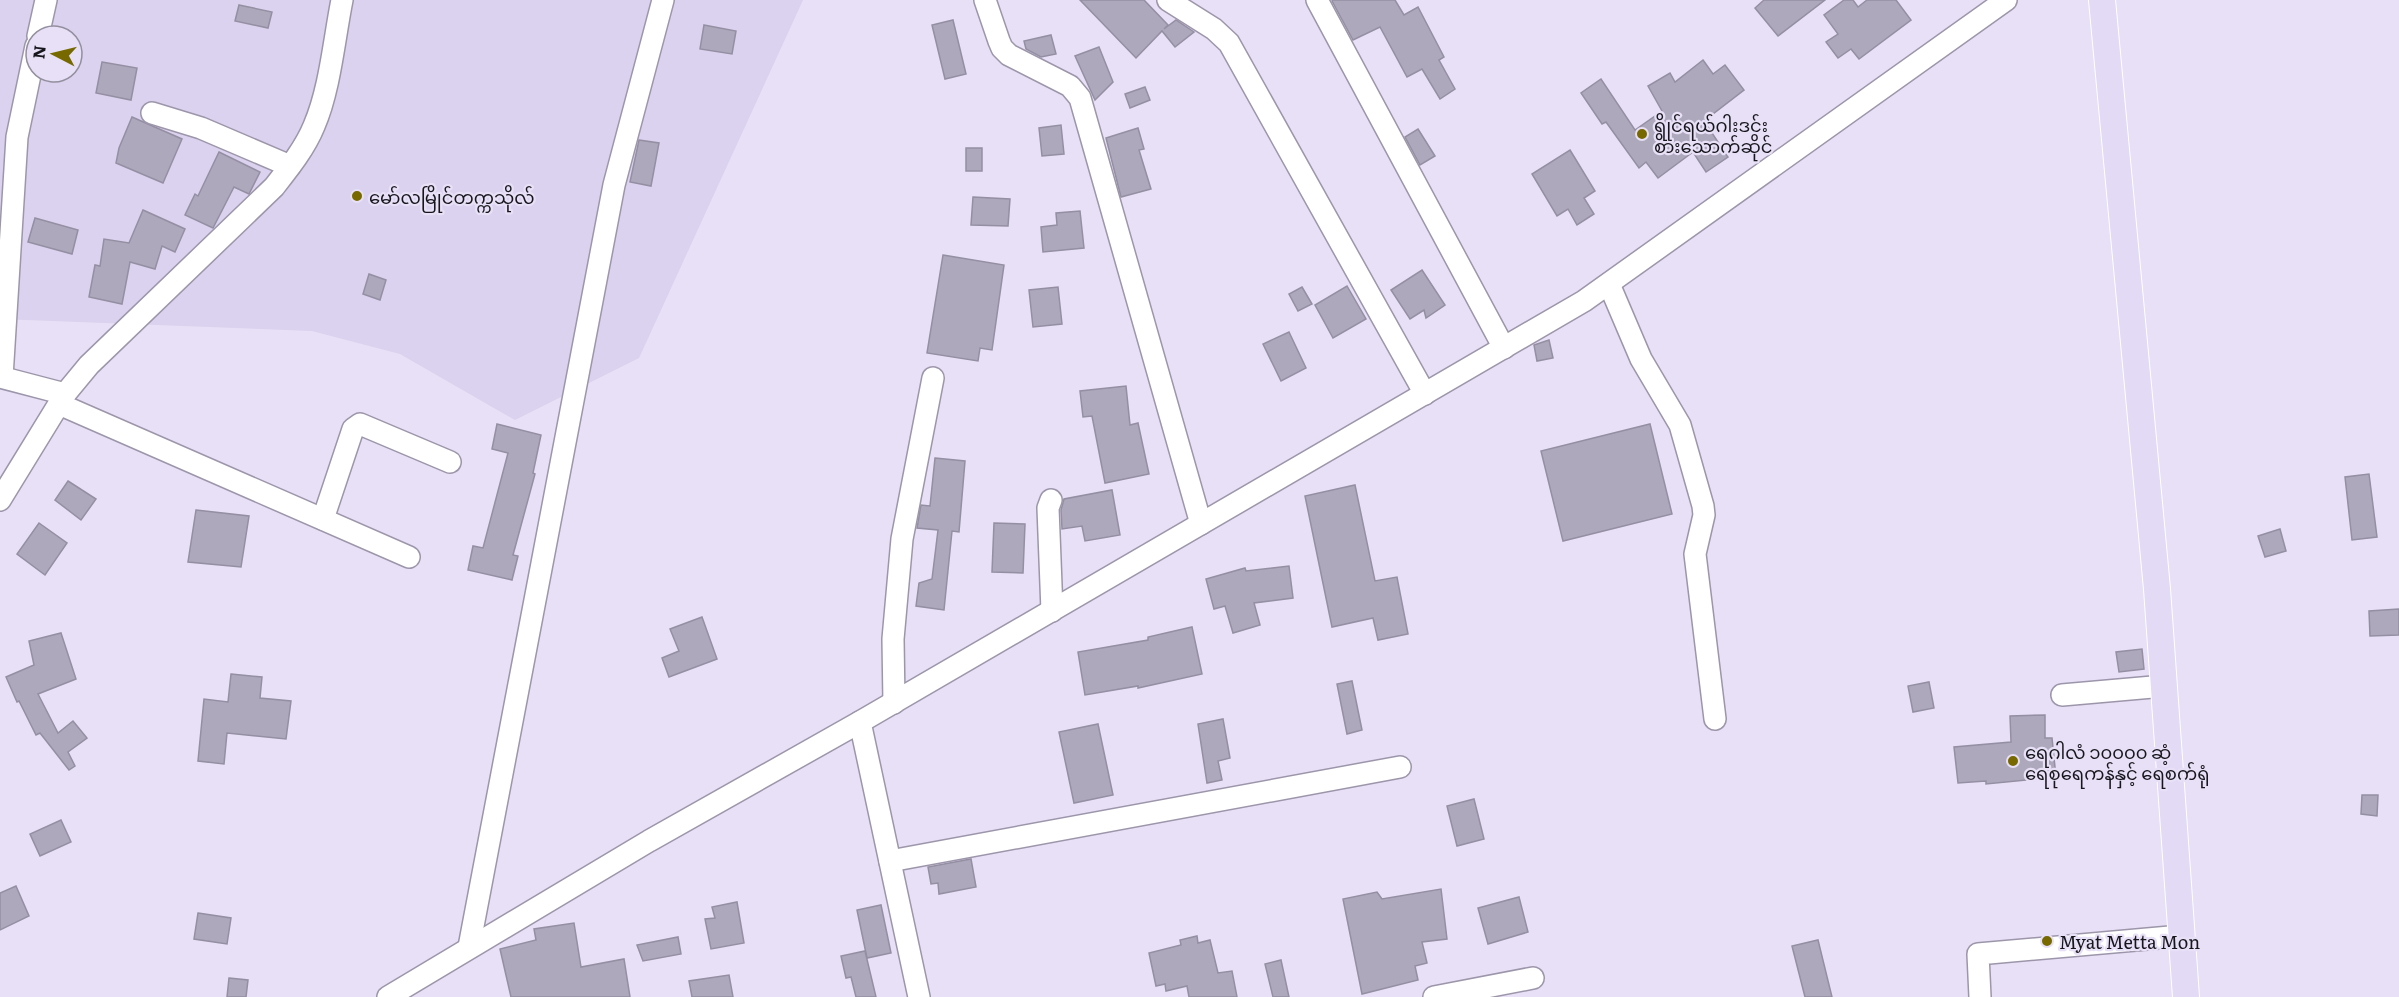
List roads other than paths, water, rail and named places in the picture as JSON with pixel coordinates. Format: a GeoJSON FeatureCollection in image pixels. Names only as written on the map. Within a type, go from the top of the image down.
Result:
{"type":"FeatureCollection","features":[{"type":"Feature","properties":{"kind":"main road"},"geometry":{"type":"LineString","coordinates":[[2102,0],[2157,589],[2186,997]]}},
{"type":"Feature","properties":{"kind":"street"},"geometry":{"type":"LineString","coordinates":[[40,24],[45,0]]}},
{"type":"Feature","properties":{"kind":"street"},"geometry":{"type":"LineString","coordinates":[[0,500],[62,399],[89,365],[274,187],[290,166],[313,129],[321,110],[342,0]]}},
{"type":"Feature","properties":{"kind":"street"},"geometry":{"type":"LineString","coordinates":[[469,947],[614,185],[663,0]]}},
{"type":"Feature","properties":{"kind":"street"},"geometry":{"type":"LineString","coordinates":[[985,0],[1002,48],[1009,55],[1070,86],[1080,98],[1201,524]]}},
{"type":"Feature","properties":{"kind":"street"},"geometry":{"type":"LineString","coordinates":[[1168,0],[1214,29],[1229,43],[1425,394]]}},
{"type":"Feature","properties":{"kind":"street"},"geometry":{"type":"LineString","coordinates":[[1317,0],[1504,348]]}},
{"type":"Feature","properties":{"kind":"street"},"geometry":{"type":"LineString","coordinates":[[392,996],[469,947],[649,841],[894,703],[1504,348],[1609,284],[2006,0]]}},
{"type":"Feature","properties":{"kind":"street"},"geometry":{"type":"LineString","coordinates":[[28,84],[18,137],[1,377],[62,399],[409,557]]}},
{"type":"Feature","properties":{"kind":"street"},"geometry":{"type":"LineString","coordinates":[[152,113],[201,128],[290,166]]}},
{"type":"Feature","properties":{"kind":"street"},"geometry":{"type":"LineString","coordinates":[[1609,284],[1641,359],[1680,425],[1703,506],[1704,515],[1695,554],[1715,719]]}},
{"type":"Feature","properties":{"kind":"street"},"geometry":{"type":"LineString","coordinates":[[894,703],[893,639],[902,539],[933,378]]}},
{"type":"Feature","properties":{"kind":"street"},"geometry":{"type":"LineString","coordinates":[[323,519],[353,429],[360,424],[450,462]]}},
{"type":"Feature","properties":{"kind":"street"},"geometry":{"type":"LineString","coordinates":[[1051,500],[1048,508],[1052,611]]}},
{"type":"Feature","properties":{"kind":"street"},"geometry":{"type":"LineString","coordinates":[[2062,695],[2164,686]]}},
{"type":"Feature","properties":{"kind":"street"},"geometry":{"type":"LineString","coordinates":[[860,722],[919,997]]}},
{"type":"Feature","properties":{"kind":"street"},"geometry":{"type":"LineString","coordinates":[[890,861],[1400,767]]}},
{"type":"Feature","properties":{"kind":"street"},"geometry":{"type":"LineString","coordinates":[[1980,997],[1978,954],[2181,936]]}},
{"type":"Feature","properties":{"kind":"street"},"geometry":{"type":"LineString","coordinates":[[1434,997],[1533,978]]}},
{"type":"Feature","properties":{"kind":"place","name":"ရွိုင်ရယ်ဂါးဒင်း စားသောက်ဆိုင်"},"geometry":{"type":"Point","coordinates":[1642,134]}},
{"type":"Feature","properties":{"kind":"place","name":"မော်လမြိုင်တက္ကသိုလ်"},"geometry":{"type":"Point","coordinates":[357,196]}},
{"type":"Feature","properties":{"kind":"place","name":"ရေဂါလံ ၁၀၀၀၀ ဆံ့ ရေစုရေကန်နှင့် ရေစက်ရုံ"},"geometry":{"type":"Point","coordinates":[2013,761]}},
{"type":"Feature","properties":{"kind":"place","name":"Myat Metta Mon"},"geometry":{"type":"Point","coordinates":[2047,941]}}]}
